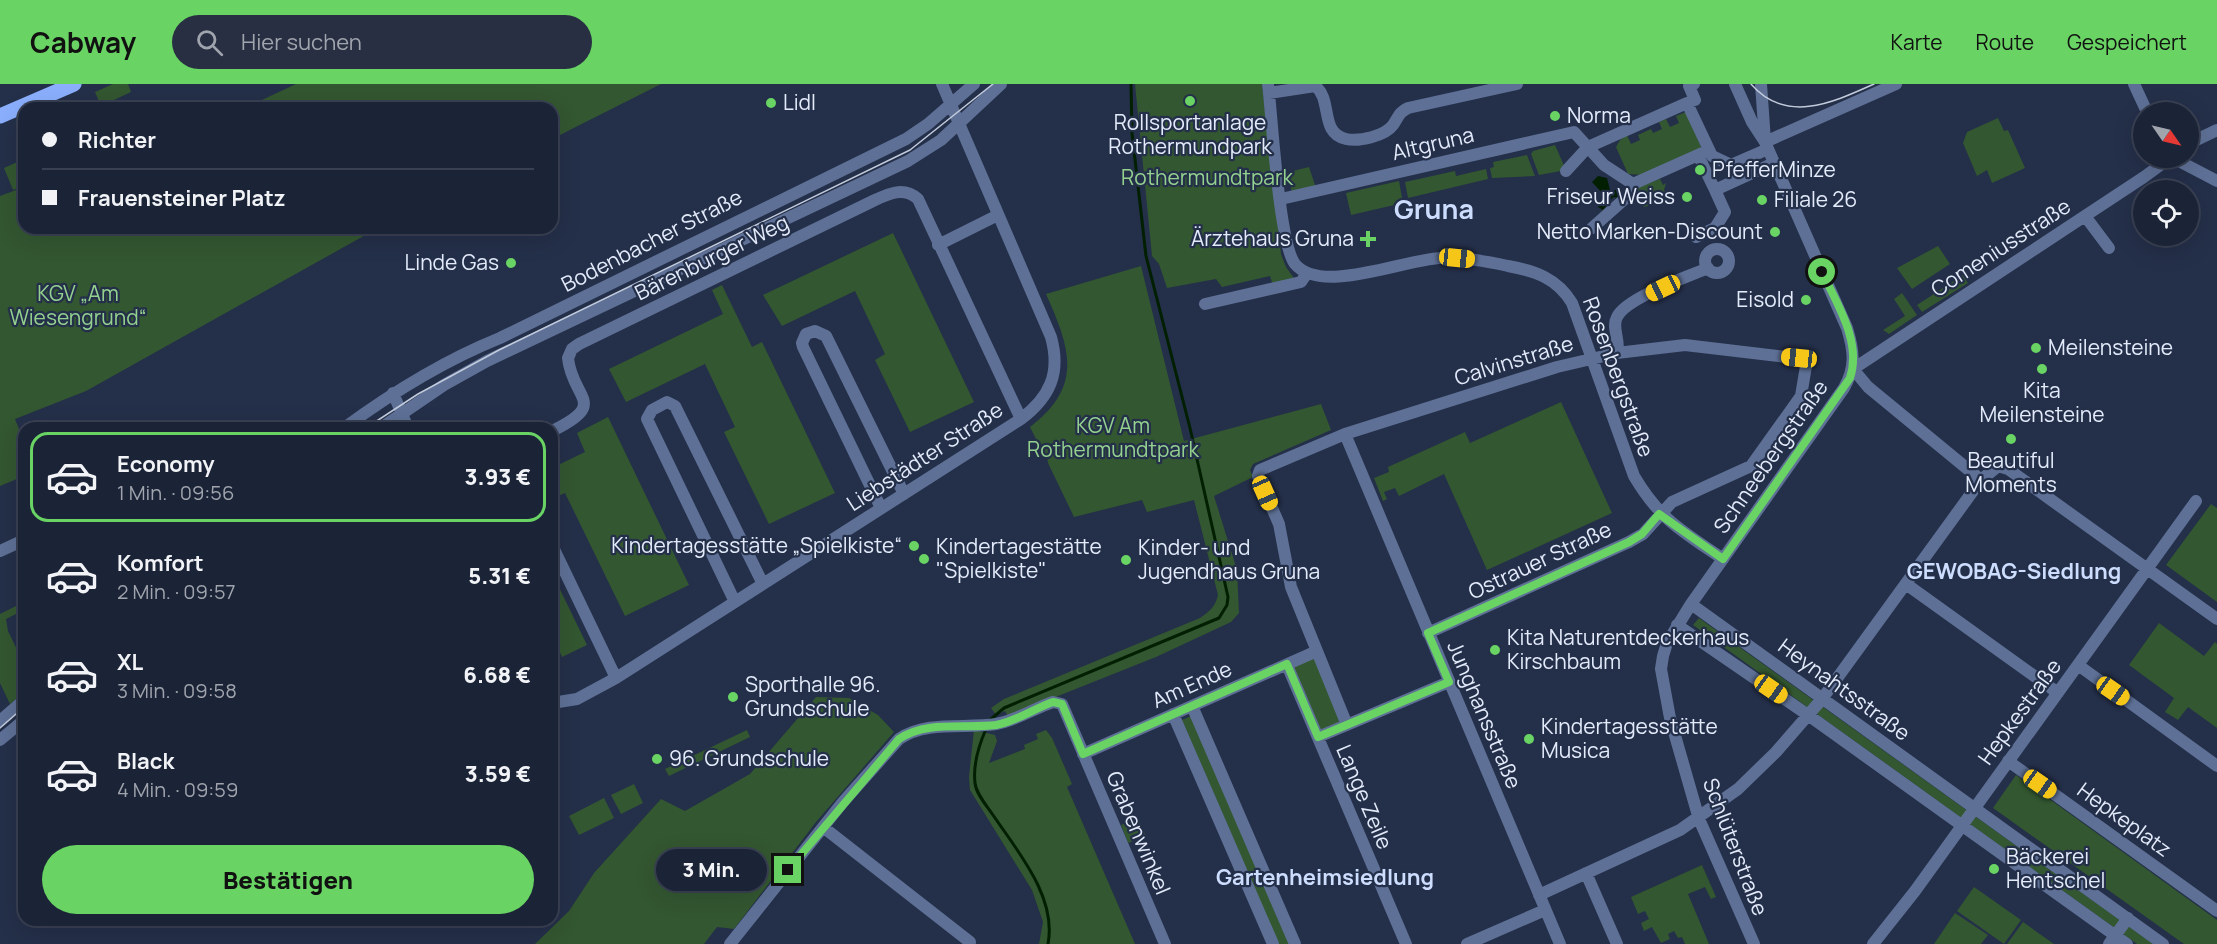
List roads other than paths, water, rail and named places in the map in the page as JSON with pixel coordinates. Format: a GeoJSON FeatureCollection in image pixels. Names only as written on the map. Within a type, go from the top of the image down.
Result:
{"type":"FeatureCollection","features":[{"type":"Feature","properties":{"kind":"main road"},"geometry":{"type":"LineString","coordinates":[[32,102],[74,84]]}},
{"type":"Feature","properties":{"kind":"main road"},"geometry":{"type":"LineString","coordinates":[[0,116],[18,108]]}},
{"type":"Feature","properties":{"kind":"street","name":"Liebstädter Straße"},"geometry":{"type":"LineString","coordinates":[[558,702],[577,699],[616,678],[1021,419],[1041,401],[1052,385],[1055,375],[1055,351],[942,84]]}},
{"type":"Feature","properties":{"kind":"street","name":"Bodenbacher Straße"},"geometry":{"type":"LineString","coordinates":[[352,422],[393,393],[447,361],[537,320],[906,139],[952,105],[974,84]]}},
{"type":"Feature","properties":{"kind":"street","name":"Bodenbacher Straße"},"geometry":{"type":"LineString","coordinates":[[389,422],[444,385],[497,356],[908,161],[941,140],[1001,84]]}},
{"type":"Feature","properties":{"kind":"street"},"geometry":{"type":"LineString","coordinates":[[1205,304],[1301,282],[1306,273],[1295,263],[1289,250],[1269,88],[1315,86],[1322,93],[1332,131],[1339,138],[1352,141],[1387,131],[1402,111],[1408,108],[1517,84]]}},
{"type":"Feature","properties":{"kind":"street"},"geometry":{"type":"LineString","coordinates":[[1735,84],[1766,146],[1847,328],[1854,358],[1853,369],[1868,387],[1981,480]]}},
{"type":"Feature","properties":{"kind":"street"},"geometry":{"type":"LineString","coordinates":[[1761,84],[1766,146]]}},
{"type":"Feature","properties":{"kind":"street"},"geometry":{"type":"LineString","coordinates":[[1731,165],[1896,84]]}},
{"type":"Feature","properties":{"kind":"street"},"geometry":{"type":"LineString","coordinates":[[2134,84],[2142,102]]}},
{"type":"Feature","properties":{"kind":"street"},"geometry":{"type":"LineString","coordinates":[[1566,171],[1588,147],[1695,100],[1691,85]]}},
{"type":"Feature","properties":{"kind":"street"},"geometry":{"type":"LineString","coordinates":[[1687,102],[1715,190],[1725,213],[1715,228],[1696,237]]}},
{"type":"Feature","properties":{"kind":"street"},"geometry":{"type":"LineString","coordinates":[[2199,139],[2217,130]]}},
{"type":"Feature","properties":{"kind":"street","name":"Altgruna"},"geometry":{"type":"LineString","coordinates":[[1281,199],[1574,132],[1604,165],[1633,184]]}},
{"type":"Feature","properties":{"kind":"street"},"geometry":{"type":"LineString","coordinates":[[1592,228],[1628,196],[1633,184],[1703,153],[1731,165],[1743,177]]}},
{"type":"Feature","properties":{"kind":"street"},"geometry":{"type":"LineString","coordinates":[[1715,190],[1774,164]]}},
{"type":"Feature","properties":{"kind":"street","name":"Comeniusstraße"},"geometry":{"type":"LineString","coordinates":[[1853,369],[2156,168]]}},
{"type":"Feature","properties":{"kind":"street"},"geometry":{"type":"LineString","coordinates":[[2191,168],[2217,181]]}},
{"type":"Feature","properties":{"kind":"street","name":"Bärenburger Weg"},"geometry":{"type":"LineString","coordinates":[[558,428],[577,418],[582,411],[583,396],[568,358],[572,349],[579,344],[873,201],[898,192],[914,195],[923,210],[1021,419]]}},
{"type":"Feature","properties":{"kind":"street"},"geometry":{"type":"LineString","coordinates":[[938,245],[998,214]]}},
{"type":"Feature","properties":{"kind":"street"},"geometry":{"type":"LineString","coordinates":[[2085,216],[2109,248]]}},
{"type":"Feature","properties":{"kind":"street","name":"Rosenbergstraße"},"geometry":{"type":"LineString","coordinates":[[1306,273],[1315,277],[1340,277],[1440,258],[1474,260],[1531,271],[1552,280],[1568,295],[1593,358],[1634,476],[1659,514],[1723,559]]}},
{"type":"Feature","properties":{"kind":"street"},"geometry":{"type":"LineString","coordinates":[[1617,353],[1620,345],[1615,324],[1616,317],[1627,305],[1708,268]]}},
{"type":"Feature","properties":{"kind":"street"},"geometry":{"type":"LineString","coordinates":[[881,508],[803,347],[802,343],[806,334],[815,331],[826,336],[904,494]]}},
{"type":"Feature","properties":{"kind":"street","name":"Calvinstraße"},"geometry":{"type":"LineString","coordinates":[[1317,651],[1291,586],[1279,524],[1258,472],[1345,434],[1557,367],[1617,353],[1685,345],[1799,358],[1804,362]]}},
{"type":"Feature","properties":{"kind":"street","name":"Schneebergstraße"},"geometry":{"type":"LineString","coordinates":[[1659,514],[1672,502],[1750,466],[1801,396],[1804,362]]}},
{"type":"Feature","properties":{"kind":"street","name":"Schneebergstraße"},"geometry":{"type":"LineString","coordinates":[[1677,625],[1844,388],[1853,369]]}},
{"type":"Feature","properties":{"kind":"street"},"geometry":{"type":"LineString","coordinates":[[393,393],[405,422]]}},
{"type":"Feature","properties":{"kind":"street"},"geometry":{"type":"LineString","coordinates":[[735,602],[648,419],[652,410],[667,402],[675,406],[763,584]]}},
{"type":"Feature","properties":{"kind":"street","name":"Junghansstraße"},"geometry":{"type":"LineString","coordinates":[[1345,434],[1560,944]]}},
{"type":"Feature","properties":{"kind":"street"},"geometry":{"type":"LineString","coordinates":[[1539,895],[1651,845],[1699,819],[1738,789],[1822,699],[1981,480],[1998,466],[2008,469],[2217,619]]}},
{"type":"Feature","properties":{"kind":"street","name":"Hepkestraße"},"geometry":{"type":"LineString","coordinates":[[1873,944],[1962,826],[2196,501]]}},
{"type":"Feature","properties":{"kind":"street","name":"Ostrauer Straße"},"geometry":{"type":"LineString","coordinates":[[1428,633],[1629,542],[1642,534],[1659,514]]}},
{"type":"Feature","properties":{"kind":"street"},"geometry":{"type":"LineString","coordinates":[[0,551],[18,543]]}},
{"type":"Feature","properties":{"kind":"street"},"geometry":{"type":"LineString","coordinates":[[558,557],[616,678]]}},
{"type":"Feature","properties":{"kind":"street"},"geometry":{"type":"LineString","coordinates":[[1905,584],[2058,693]]}},
{"type":"Feature","properties":{"kind":"street","name":"Heynahtsstraße"},"geometry":{"type":"LineString","coordinates":[[1690,604],[1975,808]]}},
{"type":"Feature","properties":{"kind":"street","name":"Heynahtsstraße"},"geometry":{"type":"LineString","coordinates":[[1677,625],[1808,715],[1962,826]]}},
{"type":"Feature","properties":{"kind":"street","name":"Schlüterstraße"},"geometry":{"type":"LineString","coordinates":[[1677,625],[1667,643],[1661,669],[1670,718],[1699,819],[1754,944]]}},
{"type":"Feature","properties":{"kind":"street"},"geometry":{"type":"LineString","coordinates":[[1317,651],[1347,725]]}},
{"type":"Feature","properties":{"kind":"street","name":"Am Ende"},"geometry":{"type":"LineString","coordinates":[[1083,754],[1317,651]]}},
{"type":"Feature","properties":{"kind":"street","name":"Lange Zeile"},"geometry":{"type":"LineString","coordinates":[[1287,664],[1406,944]]}},
{"type":"Feature","properties":{"kind":"street"},"geometry":{"type":"LineString","coordinates":[[2078,665],[2217,766]]}},
{"type":"Feature","properties":{"kind":"street"},"geometry":{"type":"LineString","coordinates":[[1318,737],[1449,682]]}},
{"type":"Feature","properties":{"kind":"street","name":"Grabenwinkel"},"geometry":{"type":"LineString","coordinates":[[823,827],[902,737],[932,729],[998,724],[1053,702],[1062,704],[1165,944]]}},
{"type":"Feature","properties":{"kind":"street"},"geometry":{"type":"LineString","coordinates":[[0,721],[18,705]]}},
{"type":"Feature","properties":{"kind":"street"},"geometry":{"type":"LineString","coordinates":[[1192,706],[1295,944]]}},
{"type":"Feature","properties":{"kind":"street"},"geometry":{"type":"LineString","coordinates":[[1173,714],[1273,944]]}},
{"type":"Feature","properties":{"kind":"street"},"geometry":{"type":"LineString","coordinates":[[0,740],[18,725]]}},
{"type":"Feature","properties":{"kind":"street","name":"Hepkeplatz"},"geometry":{"type":"LineString","coordinates":[[2008,761],[2217,911]]}},
{"type":"Feature","properties":{"kind":"street"},"geometry":{"type":"LineString","coordinates":[[1975,808],[2163,944]]}},
{"type":"Feature","properties":{"kind":"street"},"geometry":{"type":"LineString","coordinates":[[1962,826],[2112,940],[2127,944]]}},
{"type":"Feature","properties":{"kind":"street"},"geometry":{"type":"LineString","coordinates":[[731,944],[823,827],[969,943]]}},
{"type":"Feature","properties":{"kind":"street"},"geometry":{"type":"LineString","coordinates":[[1586,873],[1617,944]]}},
{"type":"Feature","properties":{"kind":"street"},"geometry":{"type":"LineString","coordinates":[[1467,944],[1545,910]]}},
{"type":"Feature","properties":{"kind":"street"},"geometry":{"type":"LineString","coordinates":[[2112,940],[2128,918]]}},
{"type":"Feature","properties":{"kind":"waterway"},"geometry":{"type":"LineString","coordinates":[[990,720],[1004,708],[1219,618],[1227,605],[1228,597],[1190,428],[1146,256],[1132,133],[1131,84]]}},
{"type":"Feature","properties":{"kind":"waterway"},"geometry":{"type":"LineString","coordinates":[[986,729],[976,763],[977,791],[1024,860],[1041,892],[1047,909],[1048,944]]}},
{"type":"Feature","properties":{"kind":"tram line"},"geometry":{"type":"LineString","coordinates":[[375,422],[418,394],[499,350],[910,150],[993,84]]}},
{"type":"Feature","properties":{"kind":"tram line"},"geometry":{"type":"LineString","coordinates":[[1751,84],[1765,97],[1779,104],[1795,107],[1827,103],[1874,84]]}},
{"type":"Feature","properties":{"kind":"tram line"},"geometry":{"type":"LineString","coordinates":[[0,728],[18,712]]}},
{"type":"Feature","properties":{"kind":"place","name":"Rollsportanlage Rothermundpark"},"geometry":{"type":"Point","coordinates":[1190,101]}},
{"type":"Feature","properties":{"kind":"place","name":"Lidl"},"geometry":{"type":"Point","coordinates":[771,103]}},
{"type":"Feature","properties":{"kind":"place","name":"Norma"},"geometry":{"type":"Point","coordinates":[1555,116]}},
{"type":"Feature","properties":{"kind":"place","name":"PfefferMinze"},"geometry":{"type":"Point","coordinates":[1700,170]}},
{"type":"Feature","properties":{"kind":"place","name":"Friseur Weiss"},"geometry":{"type":"Point","coordinates":[1687,197]}},
{"type":"Feature","properties":{"kind":"place","name":"Filiale 26"},"geometry":{"type":"Point","coordinates":[1762,200]}},
{"type":"Feature","properties":{"kind":"place","name":"Netto Marken-Discount"},"geometry":{"type":"Point","coordinates":[1775,232]}},
{"type":"Feature","properties":{"kind":"place","name":"Ärztehaus Gruna"},"geometry":{"type":"Point","coordinates":[1368,239]}},
{"type":"Feature","properties":{"kind":"place","name":"Linde Gas"},"geometry":{"type":"Point","coordinates":[511,263]}},
{"type":"Feature","properties":{"kind":"place","name":"Eisold"},"geometry":{"type":"Point","coordinates":[1806,300]}},
{"type":"Feature","properties":{"kind":"place","name":"Meilensteine"},"geometry":{"type":"Point","coordinates":[2036,348]}},
{"type":"Feature","properties":{"kind":"place","name":"Kita Meilensteine"},"geometry":{"type":"Point","coordinates":[2042,369]}},
{"type":"Feature","properties":{"kind":"place","name":"Beautiful Moments"},"geometry":{"type":"Point","coordinates":[2011,439]}},
{"type":"Feature","properties":{"kind":"place","name":"Kindertagesstätte „Spielkiste“"},"geometry":{"type":"Point","coordinates":[914,546]}},
{"type":"Feature","properties":{"kind":"place","name":"Kindertagestätte \"Spielkiste\""},"geometry":{"type":"Point","coordinates":[924,559]}},
{"type":"Feature","properties":{"kind":"place","name":"Kinder- und Jugendhaus Gruna"},"geometry":{"type":"Point","coordinates":[1126,560]}},
{"type":"Feature","properties":{"kind":"place","name":"Kita Naturentdeckerhaus Kirschbaum"},"geometry":{"type":"Point","coordinates":[1495,650]}},
{"type":"Feature","properties":{"kind":"place","name":"Sporthalle 96. Grundschule"},"geometry":{"type":"Point","coordinates":[733,697]}},
{"type":"Feature","properties":{"kind":"place","name":"Kindertagesstätte Musica"},"geometry":{"type":"Point","coordinates":[1529,739]}},
{"type":"Feature","properties":{"kind":"place","name":"96. Grundschule"},"geometry":{"type":"Point","coordinates":[657,759]}},
{"type":"Feature","properties":{"kind":"place","name":"Bäckerei Hentschel"},"geometry":{"type":"Point","coordinates":[1994,869]}},
{"type":"Feature","properties":{"kind":"district","name":"Gruna"},"geometry":{"type":"Point","coordinates":[1434,210]}},
{"type":"Feature","properties":{"kind":"district","name":"GEWOBAG-Siedlung"},"geometry":{"type":"Point","coordinates":[2014,571]}},
{"type":"Feature","properties":{"kind":"district","name":"Gartenheimsiedlung"},"geometry":{"type":"Point","coordinates":[1325,877]}},
{"type":"Feature","properties":{"kind":"park label","name":"Rothermundtpark"},"geometry":{"type":"Point","coordinates":[1207,178]}},
{"type":"Feature","properties":{"kind":"park label","name":"KGV „Am Wiesengrund“"},"geometry":{"type":"Point","coordinates":[78,306]}},
{"type":"Feature","properties":{"kind":"park label","name":"KGV Am Rothermundtpark"},"geometry":{"type":"Point","coordinates":[1113,438]}}]}
